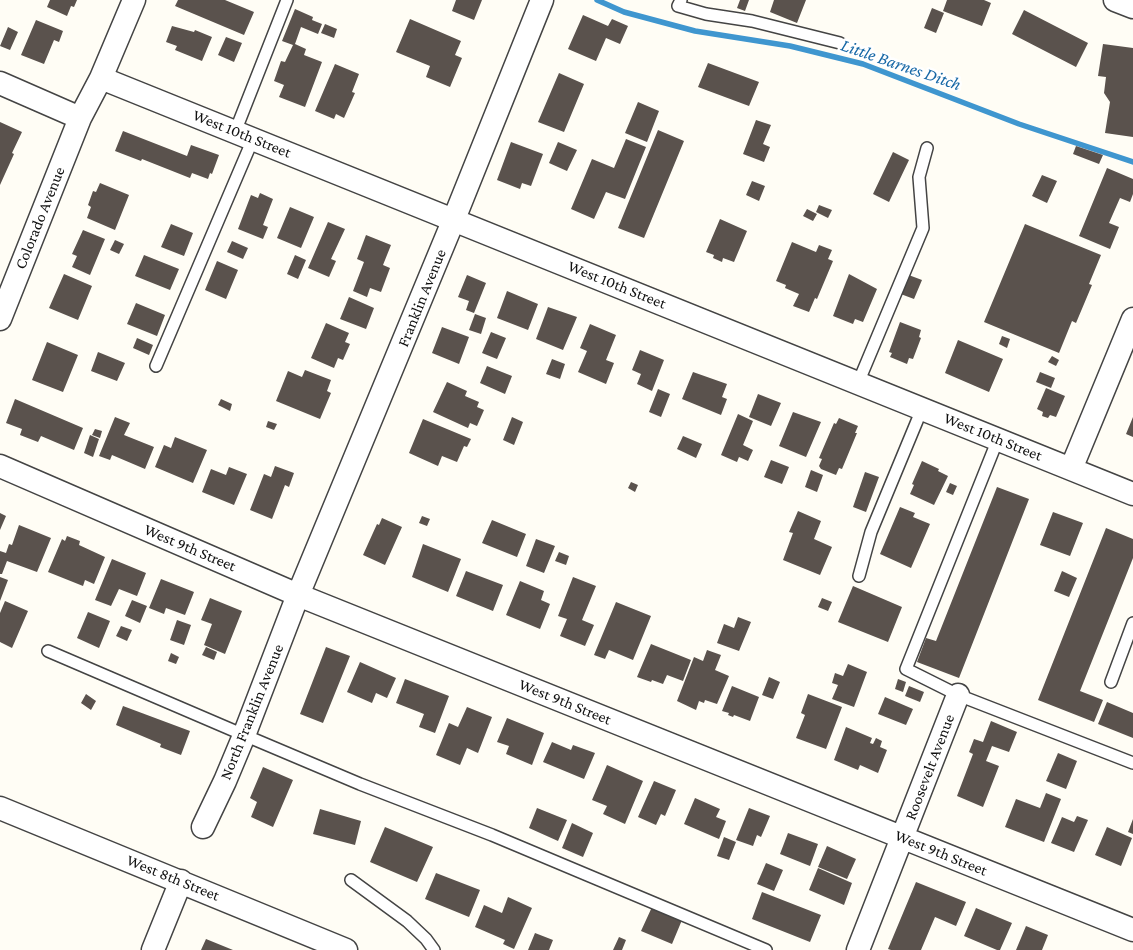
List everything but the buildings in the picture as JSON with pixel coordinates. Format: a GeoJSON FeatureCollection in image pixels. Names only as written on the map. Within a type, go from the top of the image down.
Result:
{"type":"FeatureCollection","features":[{"type":"Feature","properties":{"kind":"street"},"geometry":{"type":"LineString","coordinates":[[101,78],[134,0]]}},
{"type":"Feature","properties":{"kind":"street","name":"Franklin Avenue"},"geometry":{"type":"LineString","coordinates":[[298,595],[454,219],[542,0]]}},
{"type":"Feature","properties":{"kind":"street"},"geometry":{"type":"LineString","coordinates":[[1115,0],[1133,7]]}},
{"type":"Feature","properties":{"kind":"street","name":"Colorado Avenue"},"geometry":{"type":"LineString","coordinates":[[0,319],[80,118],[101,78]]}},
{"type":"Feature","properties":{"kind":"street","name":"West 10th Street"},"geometry":{"type":"LineString","coordinates":[[101,78],[1133,494]]}},
{"type":"Feature","properties":{"kind":"street"},"geometry":{"type":"LineString","coordinates":[[0,83],[80,118]]}},
{"type":"Feature","properties":{"kind":"street"},"geometry":{"type":"LineString","coordinates":[[1070,469],[1133,319]]}},
{"type":"Feature","properties":{"kind":"street","name":"West 9th Street"},"geometry":{"type":"LineString","coordinates":[[0,466],[298,595],[1133,930]]}},
{"type":"Feature","properties":{"kind":"street","name":"North Franklin Avenue"},"geometry":{"type":"LineString","coordinates":[[203,827],[244,736],[298,595]]}},
{"type":"Feature","properties":{"kind":"street","name":"Roosevelt Avenue"},"geometry":{"type":"LineString","coordinates":[[858,950],[958,695]]}},
{"type":"Feature","properties":{"kind":"street","name":"West 8th Street"},"geometry":{"type":"LineString","coordinates":[[2,814],[181,881],[323,946],[346,950]]}},
{"type":"Feature","properties":{"kind":"street"},"geometry":{"type":"LineString","coordinates":[[153,950],[181,881]]}},
{"type":"Feature","properties":{"kind":"lane"},"geometry":{"type":"LineString","coordinates":[[156,366],[244,135],[287,0]]}},
{"type":"Feature","properties":{"kind":"lane"},"geometry":{"type":"LineString","coordinates":[[680,0],[678,6],[706,14],[752,21],[840,43]]}},
{"type":"Feature","properties":{"kind":"lane"},"geometry":{"type":"LineString","coordinates":[[858,383],[923,228],[919,177],[927,148]]}},
{"type":"Feature","properties":{"kind":"lane"},"geometry":{"type":"LineString","coordinates":[[859,576],[870,532],[922,409]]}},
{"type":"Feature","properties":{"kind":"lane"},"geometry":{"type":"LineString","coordinates":[[998,439],[906,669],[958,695],[1133,764]]}},
{"type":"Feature","properties":{"kind":"lane"},"geometry":{"type":"LineString","coordinates":[[1111,682],[1133,623]]}},
{"type":"Feature","properties":{"kind":"lane"},"geometry":{"type":"LineString","coordinates":[[48,651],[244,736],[360,784],[492,835],[766,950]]}},
{"type":"Feature","properties":{"kind":"lane"},"geometry":{"type":"LineString","coordinates":[[351,880],[407,921],[426,939],[434,950]]}},
{"type":"Feature","properties":{"kind":"waterway","name":"Little Barnes Ditch"},"geometry":{"type":"LineString","coordinates":[[597,0],[624,12],[695,31],[790,46],[863,64],[1019,124],[1133,162]]}}]}
